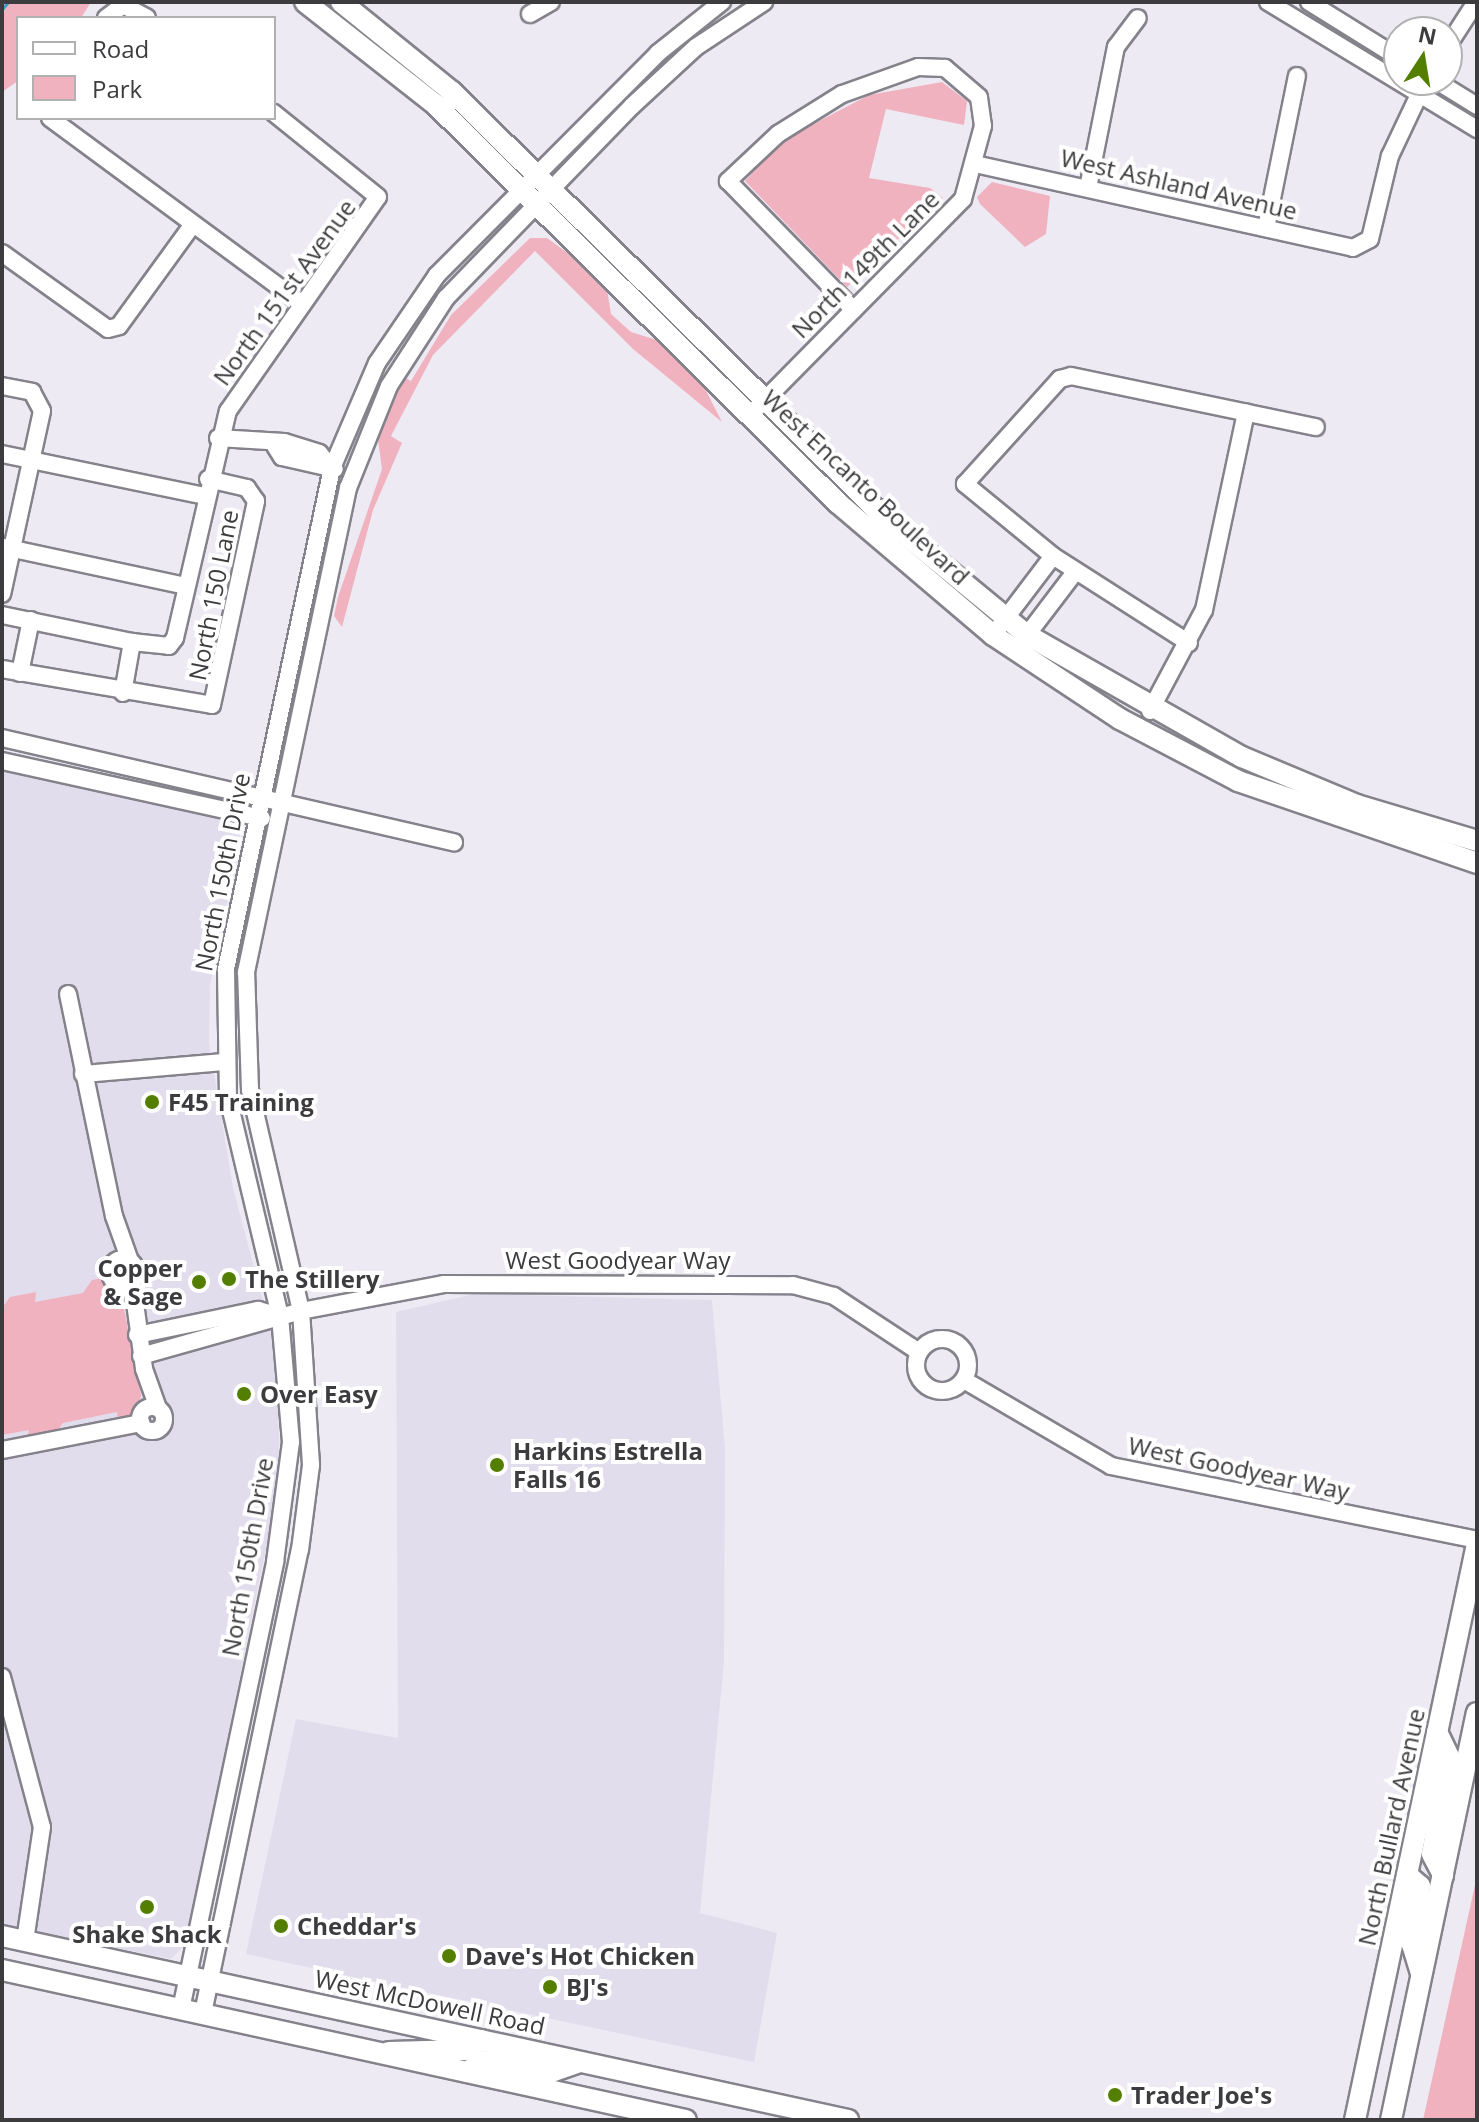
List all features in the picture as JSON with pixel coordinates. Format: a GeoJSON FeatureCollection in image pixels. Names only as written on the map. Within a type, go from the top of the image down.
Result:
{"type":"FeatureCollection","features":[{"type":"Feature","properties":{"kind":"main road"},"geometry":{"type":"LineString","coordinates":[[305,2],[535,188]]}},
{"type":"Feature","properties":{"kind":"main road"},"geometry":{"type":"LineString","coordinates":[[341,2],[452,92],[535,188]]}},
{"type":"Feature","properties":{"kind":"main road","name":"West Encanto Boulevard"},"geometry":{"type":"LineString","coordinates":[[535,188],[758,407],[885,518],[999,627],[1021,643],[1154,738],[1477,863]]}},
{"type":"Feature","properties":{"kind":"main road","name":"West Encanto Boulevard"},"geometry":{"type":"LineString","coordinates":[[1021,643],[1311,799],[1477,841]]}},
{"type":"Feature","properties":{"kind":"main road","name":"North Bullard Avenue"},"geometry":{"type":"LineString","coordinates":[[1355,2120],[1477,1542]]}},
{"type":"Feature","properties":{"kind":"main road"},"geometry":{"type":"LineString","coordinates":[[1391,2120],[1477,1713]]}},
{"type":"Feature","properties":{"kind":"main road"},"geometry":{"type":"LineString","coordinates":[[1437,1732],[1449,1757],[1432,1854],[1443,1875]]}},
{"type":"Feature","properties":{"kind":"main road"},"geometry":{"type":"LineString","coordinates":[[1407,1875],[1420,1886],[1412,1944],[1422,1975]]}},
{"type":"Feature","properties":{"kind":"main road","name":"West McDowell Road"},"geometry":{"type":"LineString","coordinates":[[2,1936],[580,2062],[760,2111],[848,2120]]}},
{"type":"Feature","properties":{"kind":"main road"},"geometry":{"type":"LineString","coordinates":[[2,1970],[686,2120]]}},
{"type":"Feature","properties":{"kind":"main road"},"geometry":{"type":"LineString","coordinates":[[383,2053],[414,2046],[465,2050],[481,2040]]}},
{"type":"Feature","properties":{"kind":"main road"},"geometry":{"type":"LineString","coordinates":[[467,2072],[484,2061],[551,2072],[580,2062]]}},
{"type":"Feature","properties":{"kind":"street"},"geometry":{"type":"LineString","coordinates":[[530,14],[551,2]]}},
{"type":"Feature","properties":{"kind":"street"},"geometry":{"type":"LineString","coordinates":[[535,188],[658,53],[722,2]]}},
{"type":"Feature","properties":{"kind":"street"},"geometry":{"type":"LineString","coordinates":[[535,188],[696,47],[764,2]]}},
{"type":"Feature","properties":{"kind":"street"},"geometry":{"type":"LineString","coordinates":[[1268,2],[1383,65]]}},
{"type":"Feature","properties":{"kind":"street"},"geometry":{"type":"LineString","coordinates":[[1309,2],[1383,48]]}},
{"type":"Feature","properties":{"kind":"street"},"geometry":{"type":"LineString","coordinates":[[1463,22],[1476,2]]}},
{"type":"Feature","properties":{"kind":"street"},"geometry":{"type":"LineString","coordinates":[[109,16],[123,5],[143,16]]}},
{"type":"Feature","properties":{"kind":"street"},"geometry":{"type":"LineString","coordinates":[[1088,188],[1116,47],[1138,18]]}},
{"type":"Feature","properties":{"kind":"street","name":"North 149th Lane"},"geometry":{"type":"LineString","coordinates":[[758,407],[854,310],[963,199],[983,126],[979,97],[945,68],[918,67],[881,79],[778,134],[728,181],[854,310]]}},
{"type":"Feature","properties":{"kind":"street"},"geometry":{"type":"LineString","coordinates":[[1266,228],[1297,76]]}},
{"type":"Feature","properties":{"kind":"street","name":"West Ashland Avenue"},"geometry":{"type":"LineString","coordinates":[[975,164],[1353,248],[1370,239],[1390,156],[1417,96]]}},
{"type":"Feature","properties":{"kind":"street"},"geometry":{"type":"LineString","coordinates":[[1435,96],[1477,129]]}},
{"type":"Feature","properties":{"kind":"street","name":"North 151st Avenue"},"geometry":{"type":"LineString","coordinates":[[132,642],[169,646],[186,586],[218,438],[243,385],[378,197],[276,115]]}},
{"type":"Feature","properties":{"kind":"street"},"geometry":{"type":"LineString","coordinates":[[53,120],[302,304]]}},
{"type":"Feature","properties":{"kind":"street","name":"North 150th Drive"},"geometry":{"type":"LineString","coordinates":[[181,2009],[287,1488],[291,1412],[280,1316],[224,1062],[227,954],[254,816],[332,468],[357,402],[400,326],[535,188]]}},
{"type":"Feature","properties":{"kind":"street","name":"North 150th Drive"},"geometry":{"type":"LineString","coordinates":[[203,2013],[303,1530],[311,1440],[301,1311],[256,1131],[245,1031],[249,949],[352,473],[417,338],[535,188]]}},
{"type":"Feature","properties":{"kind":"street"},"geometry":{"type":"LineString","coordinates":[[2,253],[108,329],[119,326],[193,224]]}},
{"type":"Feature","properties":{"kind":"street"},"geometry":{"type":"LineString","coordinates":[[1189,643],[1075,572],[965,484],[1060,379],[1316,427]]}},
{"type":"Feature","properties":{"kind":"street"},"geometry":{"type":"LineString","coordinates":[[2,386],[40,401],[31,460],[6,548],[2,594]]}},
{"type":"Feature","properties":{"kind":"street"},"geometry":{"type":"LineString","coordinates":[[1150,711],[1204,610],[1246,412]]}},
{"type":"Feature","properties":{"kind":"street"},"geometry":{"type":"LineString","coordinates":[[218,438],[275,446],[284,442],[319,453],[332,468],[352,473]]}},
{"type":"Feature","properties":{"kind":"street"},"geometry":{"type":"LineString","coordinates":[[2,454],[204,496]]}},
{"type":"Feature","properties":{"kind":"street","name":"North 150 Lane"},"geometry":{"type":"LineString","coordinates":[[123,693],[212,705],[255,494],[208,479]]}},
{"type":"Feature","properties":{"kind":"street"},"geometry":{"type":"LineString","coordinates":[[6,548],[186,586]]}},
{"type":"Feature","properties":{"kind":"street"},"geometry":{"type":"LineString","coordinates":[[999,627],[1053,556]]}},
{"type":"Feature","properties":{"kind":"street"},"geometry":{"type":"LineString","coordinates":[[1021,643],[1075,572]]}},
{"type":"Feature","properties":{"kind":"street"},"geometry":{"type":"LineString","coordinates":[[2,615],[132,642],[123,693],[2,669]]}},
{"type":"Feature","properties":{"kind":"street"},"geometry":{"type":"LineString","coordinates":[[20,673],[31,620]]}},
{"type":"Feature","properties":{"kind":"street"},"geometry":{"type":"LineString","coordinates":[[2,738],[280,799],[454,842]]}},
{"type":"Feature","properties":{"kind":"street"},"geometry":{"type":"LineString","coordinates":[[2,761],[275,822]]}},
{"type":"Feature","properties":{"kind":"street"},"geometry":{"type":"LineString","coordinates":[[2,1450],[147,1414],[142,1362],[126,1283],[110,1272],[123,1261],[68,994]]}},
{"type":"Feature","properties":{"kind":"street"},"geometry":{"type":"LineString","coordinates":[[83,1074],[224,1062]]}},
{"type":"Feature","properties":{"kind":"street","name":"West Goodyear Way"},"geometry":{"type":"LineString","coordinates":[[280,1316],[444,1284],[793,1285],[834,1296],[919,1352]]}},
{"type":"Feature","properties":{"kind":"street"},"geometry":{"type":"LineString","coordinates":[[136,1328],[258,1310],[280,1316]]}},
{"type":"Feature","properties":{"kind":"street"},"geometry":{"type":"LineString","coordinates":[[142,1362],[280,1316]]}},
{"type":"Feature","properties":{"kind":"street"},"geometry":{"type":"LineString","coordinates":[[936,1339],[957,1343],[968,1360],[964,1380],[947,1391],[928,1387],[916,1371],[919,1352],[936,1339]]}},
{"type":"Feature","properties":{"kind":"street","name":"West Goodyear Way"},"geometry":{"type":"LineString","coordinates":[[964,1380],[1111,1466],[1477,1542]]}},
{"type":"Feature","properties":{"kind":"street"},"geometry":{"type":"LineString","coordinates":[[2,1677],[42,1827],[25,1941]]}},
{"type":"Feature","properties":{"kind":"shaded area"},"geometry":{"type":"Polygon","coordinates":[[[2,770],[226,818],[241,832],[210,986],[209,1043],[233,1188],[277,1355],[280,1480],[185,1945],[171,1959],[2,1924],[2,770]]]}},
{"type":"Feature","properties":{"kind":"shaded area"},"geometry":{"type":"Polygon","coordinates":[[[474,1294],[712,1300],[725,1449],[724,1662],[700,1913],[777,1933],[754,2062],[246,1954],[296,1719],[398,1738],[396,1312],[474,1294]]]}},
{"type":"Feature","properties":{"kind":"green space"},"geometry":{"type":"Polygon","coordinates":[[[2,2],[91,2],[82,16],[16,16],[16,82],[2,92],[2,2]]]}},
{"type":"Feature","properties":{"kind":"green space"},"geometry":{"type":"Polygon","coordinates":[[[942,82],[967,101],[964,125],[886,109],[869,178],[930,188],[943,198],[847,287],[745,181],[781,141],[869,95],[942,82]]]}},
{"type":"Feature","properties":{"kind":"green space"},"geometry":{"type":"Polygon","coordinates":[[[992,182],[1050,196],[1046,234],[1025,247],[980,204],[977,197],[992,182]]]}},
{"type":"Feature","properties":{"kind":"green space"},"geometry":{"type":"Polygon","coordinates":[[[530,238],[547,238],[583,264],[607,289],[611,314],[631,332],[660,341],[701,381],[722,422],[633,349],[535,251],[433,355],[391,436],[402,443],[373,510],[342,627],[334,616],[338,597],[382,469],[377,433],[404,377],[411,381],[451,315],[530,238]]]}},
{"type":"Feature","properties":{"kind":"green space"},"geometry":{"type":"Polygon","coordinates":[[[107,1277],[122,1299],[141,1395],[136,1420],[118,1422],[117,1412],[63,1423],[54,1435],[27,1440],[29,1430],[2,1435],[2,1308],[10,1297],[36,1292],[35,1302],[83,1293],[92,1280],[107,1277]]]}},
{"type":"Feature","properties":{"kind":"green space"},"geometry":{"type":"Polygon","coordinates":[[[1477,1876],[1477,2120],[1423,2120],[1477,1876]]]}},
{"type":"Feature","properties":{"kind":"waterway"},"geometry":{"type":"LineString","coordinates":[[2,9],[8,2]]}},
{"type":"Feature","properties":{"kind":"place","name":"F45 Training"},"geometry":{"type":"Point","coordinates":[152,1102]}},
{"type":"Feature","properties":{"kind":"place","name":"The Stillery"},"geometry":{"type":"Point","coordinates":[229,1279]}},
{"type":"Feature","properties":{"kind":"place","name":"Copper & Sage"},"geometry":{"type":"Point","coordinates":[199,1282]}},
{"type":"Feature","properties":{"kind":"place","name":"Over Easy"},"geometry":{"type":"Point","coordinates":[244,1394]}},
{"type":"Feature","properties":{"kind":"place","name":"Harkins Estrella Falls 16"},"geometry":{"type":"Point","coordinates":[497,1465]}},
{"type":"Feature","properties":{"kind":"place","name":"Shake Shack"},"geometry":{"type":"Point","coordinates":[147,1907]}},
{"type":"Feature","properties":{"kind":"place","name":"Cheddar's"},"geometry":{"type":"Point","coordinates":[281,1926]}},
{"type":"Feature","properties":{"kind":"place","name":"Dave's Hot Chicken"},"geometry":{"type":"Point","coordinates":[449,1956]}},
{"type":"Feature","properties":{"kind":"place","name":"BJ's"},"geometry":{"type":"Point","coordinates":[550,1987]}},
{"type":"Feature","properties":{"kind":"place","name":"Trader Joe's"},"geometry":{"type":"Point","coordinates":[1115,2095]}}]}
